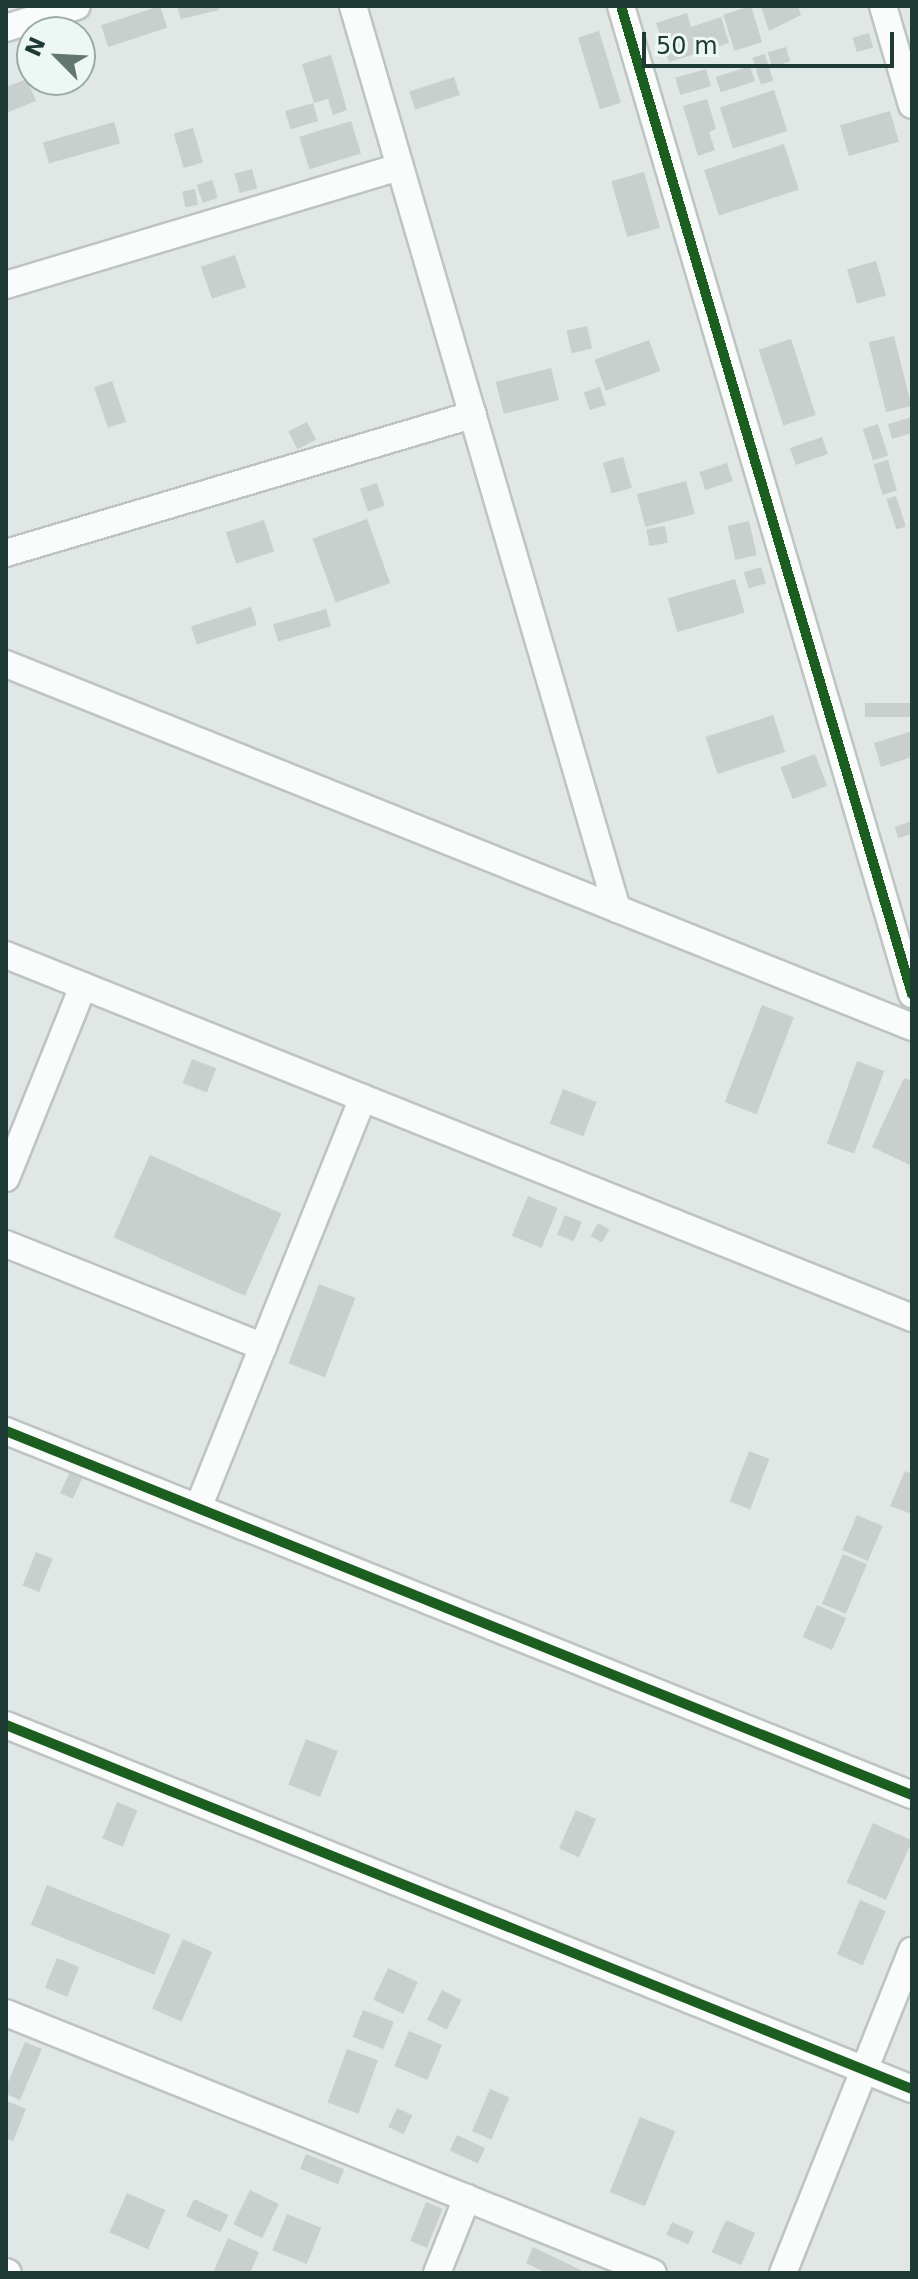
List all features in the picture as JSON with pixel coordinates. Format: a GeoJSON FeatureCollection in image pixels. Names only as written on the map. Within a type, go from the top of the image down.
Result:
{"type":"FeatureCollection","features":[{"type":"Feature","properties":{"kind":"street"},"geometry":{"type":"LineString","coordinates":[[6,28],[77,6]]}},
{"type":"Feature","properties":{"kind":"street"},"geometry":{"type":"LineString","coordinates":[[353,6],[617,909]]}},
{"type":"Feature","properties":{"kind":"street"},"geometry":{"type":"LineString","coordinates":[[621,6],[912,994]]}},
{"type":"Feature","properties":{"kind":"street"},"geometry":{"type":"LineString","coordinates":[[883,6],[912,105]]}},
{"type":"Feature","properties":{"kind":"street"},"geometry":{"type":"LineString","coordinates":[[6,285],[400,167]]}},
{"type":"Feature","properties":{"kind":"street"},"geometry":{"type":"LineString","coordinates":[[6,553],[473,415]]}},
{"type":"Feature","properties":{"kind":"street"},"geometry":{"type":"LineString","coordinates":[[6,664],[912,1027]]}},
{"type":"Feature","properties":{"kind":"street"},"geometry":{"type":"LineString","coordinates":[[6,955],[912,1318]]}},
{"type":"Feature","properties":{"kind":"street"},"geometry":{"type":"LineString","coordinates":[[6,1178],[83,986]]}},
{"type":"Feature","properties":{"kind":"street"},"geometry":{"type":"LineString","coordinates":[[198,1508],[363,1098]]}},
{"type":"Feature","properties":{"kind":"street"},"geometry":{"type":"LineString","coordinates":[[6,1244],[263,1347]]}},
{"type":"Feature","properties":{"kind":"street"},"geometry":{"type":"LineString","coordinates":[[6,1431],[912,1795]]}},
{"type":"Feature","properties":{"kind":"street"},"geometry":{"type":"LineString","coordinates":[[6,1725],[912,2089]]}},
{"type":"Feature","properties":{"kind":"street"},"geometry":{"type":"LineString","coordinates":[[783,2273],[912,1951]]}},
{"type":"Feature","properties":{"kind":"street"},"geometry":{"type":"LineString","coordinates":[[6,2013],[653,2273]]}},
{"type":"Feature","properties":{"kind":"street"},"geometry":{"type":"LineString","coordinates":[[437,2273],[467,2198]]}},
{"type":"Feature","properties":{"kind":"building"},"geometry":{"type":"Polygon","coordinates":[[[160,6],[167,28],[108,47],[101,25],[160,6]]]}},
{"type":"Feature","properties":{"kind":"building"},"geometry":{"type":"Polygon","coordinates":[[[177,6],[218,6],[219,10],[181,19],[177,6]]]}},
{"type":"Feature","properties":{"kind":"building"},"geometry":{"type":"Polygon","coordinates":[[[751,6],[762,42],[734,51],[723,14],[751,6]]]}},
{"type":"Feature","properties":{"kind":"building"},"geometry":{"type":"Polygon","coordinates":[[[761,6],[798,6],[801,15],[769,31],[761,6]]]}},
{"type":"Feature","properties":{"kind":"building"},"geometry":{"type":"Polygon","coordinates":[[[687,13],[691,27],[721,17],[729,43],[669,62],[656,23],[687,13]]]}},
{"type":"Feature","properties":{"kind":"building"},"geometry":{"type":"Polygon","coordinates":[[[599,31],[621,103],[600,109],[578,37],[599,31]]]}},
{"type":"Feature","properties":{"kind":"building"},"geometry":{"type":"Polygon","coordinates":[[[869,33],[873,47],[857,52],[853,38],[869,33]]]}},
{"type":"Feature","properties":{"kind":"building"},"geometry":{"type":"Polygon","coordinates":[[[786,47],[790,61],[772,67],[768,52],[786,47]]]}},
{"type":"Feature","properties":{"kind":"building"},"geometry":{"type":"Polygon","coordinates":[[[765,54],[773,81],[761,85],[753,58],[765,54]]]}},
{"type":"Feature","properties":{"kind":"building"},"geometry":{"type":"Polygon","coordinates":[[[331,55],[347,110],[333,115],[328,99],[314,103],[302,64],[331,55]]]}},
{"type":"Feature","properties":{"kind":"building"},"geometry":{"type":"Polygon","coordinates":[[[750,66],[755,81],[721,92],[716,77],[750,66]]]}},
{"type":"Feature","properties":{"kind":"building"},"geometry":{"type":"Polygon","coordinates":[[[706,69],[711,86],[680,95],[675,78],[706,69]]]}},
{"type":"Feature","properties":{"kind":"building"},"geometry":{"type":"Polygon","coordinates":[[[454,77],[460,95],[415,110],[409,92],[454,77]]]}},
{"type":"Feature","properties":{"kind":"building"},"geometry":{"type":"Polygon","coordinates":[[[16,83],[16,96],[34,96],[36,101],[6,113],[6,87],[16,83]]]}},
{"type":"Feature","properties":{"kind":"building"},"geometry":{"type":"Polygon","coordinates":[[[774,90],[787,131],[733,149],[720,108],[774,90]]]}},
{"type":"Feature","properties":{"kind":"building"},"geometry":{"type":"Polygon","coordinates":[[[707,99],[716,129],[709,132],[715,150],[698,156],[683,106],[707,99]]]}},
{"type":"Feature","properties":{"kind":"building"},"geometry":{"type":"Polygon","coordinates":[[[313,103],[318,121],[290,129],[285,111],[313,103]]]}},
{"type":"Feature","properties":{"kind":"building"},"geometry":{"type":"Polygon","coordinates":[[[890,111],[899,142],[849,156],[840,125],[890,111]]]}},
{"type":"Feature","properties":{"kind":"building"},"geometry":{"type":"Polygon","coordinates":[[[351,121],[361,154],[309,169],[299,137],[351,121]]]}},
{"type":"Feature","properties":{"kind":"building"},"geometry":{"type":"Polygon","coordinates":[[[114,122],[120,143],[49,164],[43,142],[114,122]]]}},
{"type":"Feature","properties":{"kind":"building"},"geometry":{"type":"Polygon","coordinates":[[[193,128],[203,163],[184,168],[174,134],[193,128]]]}},
{"type":"Feature","properties":{"kind":"building"},"geometry":{"type":"Polygon","coordinates":[[[784,144],[799,190],[719,216],[704,170],[784,144]]]}},
{"type":"Feature","properties":{"kind":"building"},"geometry":{"type":"Polygon","coordinates":[[[252,169],[257,188],[240,193],[235,174],[252,169]]]}},
{"type":"Feature","properties":{"kind":"building"},"geometry":{"type":"Polygon","coordinates":[[[644,172],[660,228],[627,237],[611,181],[644,172]]]}},
{"type":"Feature","properties":{"kind":"building"},"geometry":{"type":"Polygon","coordinates":[[[212,180],[218,198],[203,203],[197,185],[212,180]]]}},
{"type":"Feature","properties":{"kind":"building"},"geometry":{"type":"Polygon","coordinates":[[[195,189],[198,205],[185,207],[182,191],[195,189]]]}},
{"type":"Feature","properties":{"kind":"building"},"geometry":{"type":"Polygon","coordinates":[[[235,255],[246,287],[212,299],[201,267],[235,255]]]}},
{"type":"Feature","properties":{"kind":"building"},"geometry":{"type":"Polygon","coordinates":[[[876,261],[886,296],[857,304],[847,269],[876,261]]]}},
{"type":"Feature","properties":{"kind":"building"},"geometry":{"type":"Polygon","coordinates":[[[587,326],[592,348],[572,353],[567,331],[587,326]]]}},
{"type":"Feature","properties":{"kind":"building"},"geometry":{"type":"Polygon","coordinates":[[[894,336],[911,406],[886,412],[869,342],[894,336]]]}},
{"type":"Feature","properties":{"kind":"building"},"geometry":{"type":"Polygon","coordinates":[[[791,339],[816,415],[783,426],[759,350],[791,339]]]}},
{"type":"Feature","properties":{"kind":"building"},"geometry":{"type":"Polygon","coordinates":[[[649,340],[660,371],[606,391],[594,360],[649,340]]]}},
{"type":"Feature","properties":{"kind":"building"},"geometry":{"type":"Polygon","coordinates":[[[551,368],[559,400],[504,414],[496,382],[551,368]]]}},
{"type":"Feature","properties":{"kind":"building"},"geometry":{"type":"Polygon","coordinates":[[[112,381],[126,422],[108,428],[94,387],[112,381]]]}},
{"type":"Feature","properties":{"kind":"building"},"geometry":{"type":"Polygon","coordinates":[[[600,387],[606,405],[590,410],[584,392],[600,387]]]}},
{"type":"Feature","properties":{"kind":"building"},"geometry":{"type":"Polygon","coordinates":[[[912,417],[912,433],[892,439],[888,424],[912,417]]]}},
{"type":"Feature","properties":{"kind":"building"},"geometry":{"type":"Polygon","coordinates":[[[307,422],[316,440],[297,449],[288,432],[307,422]]]}},
{"type":"Feature","properties":{"kind":"building"},"geometry":{"type":"Polygon","coordinates":[[[878,424],[888,455],[873,460],[863,429],[878,424]]]}},
{"type":"Feature","properties":{"kind":"building"},"geometry":{"type":"Polygon","coordinates":[[[822,437],[828,454],[796,465],[790,448],[822,437]]]}},
{"type":"Feature","properties":{"kind":"building"},"geometry":{"type":"Polygon","coordinates":[[[623,457],[632,488],[612,494],[603,463],[623,457]]]}},
{"type":"Feature","properties":{"kind":"building"},"geometry":{"type":"Polygon","coordinates":[[[888,460],[897,491],[882,495],[874,464],[888,460]]]}},
{"type":"Feature","properties":{"kind":"building"},"geometry":{"type":"Polygon","coordinates":[[[727,463],[733,481],[705,490],[699,472],[727,463]]]}},
{"type":"Feature","properties":{"kind":"building"},"geometry":{"type":"Polygon","coordinates":[[[686,481],[695,514],[646,527],[637,494],[686,481]]]}},
{"type":"Feature","properties":{"kind":"building"},"geometry":{"type":"Polygon","coordinates":[[[377,483],[385,506],[368,512],[360,489],[377,483]]]}},
{"type":"Feature","properties":{"kind":"building"},"geometry":{"type":"Polygon","coordinates":[[[896,496],[906,526],[896,530],[886,499],[896,496]]]}},
{"type":"Feature","properties":{"kind":"building"},"geometry":{"type":"Polygon","coordinates":[[[367,519],[390,583],[336,603],[312,539],[367,519]]]}},
{"type":"Feature","properties":{"kind":"building"},"geometry":{"type":"Polygon","coordinates":[[[264,520],[274,551],[236,564],[226,532],[264,520]]]}},
{"type":"Feature","properties":{"kind":"building"},"geometry":{"type":"Polygon","coordinates":[[[749,521],[757,555],[735,560],[728,526],[749,521]]]}},
{"type":"Feature","properties":{"kind":"building"},"geometry":{"type":"Polygon","coordinates":[[[665,526],[668,543],[649,546],[646,529],[665,526]]]}},
{"type":"Feature","properties":{"kind":"building"},"geometry":{"type":"Polygon","coordinates":[[[761,567],[766,583],[749,589],[744,572],[761,567]]]}},
{"type":"Feature","properties":{"kind":"building"},"geometry":{"type":"Polygon","coordinates":[[[735,579],[745,613],[677,632],[668,598],[735,579]]]}},
{"type":"Feature","properties":{"kind":"building"},"geometry":{"type":"Polygon","coordinates":[[[251,607],[257,625],[197,645],[191,626],[251,607]]]}},
{"type":"Feature","properties":{"kind":"building"},"geometry":{"type":"Polygon","coordinates":[[[326,609],[331,626],[278,641],[273,624],[326,609]]]}},
{"type":"Feature","properties":{"kind":"building"},"geometry":{"type":"Polygon","coordinates":[[[865,703],[912,703],[912,717],[865,717],[865,703]]]}},
{"type":"Feature","properties":{"kind":"building"},"geometry":{"type":"Polygon","coordinates":[[[773,715],[785,752],[718,774],[705,737],[773,715]]]}},
{"type":"Feature","properties":{"kind":"building"},"geometry":{"type":"Polygon","coordinates":[[[912,731],[912,757],[881,767],[874,743],[912,731]]]}},
{"type":"Feature","properties":{"kind":"building"},"geometry":{"type":"Polygon","coordinates":[[[815,754],[827,786],[793,799],[780,767],[815,754]]]}},
{"type":"Feature","properties":{"kind":"building"},"geometry":{"type":"Polygon","coordinates":[[[912,821],[912,834],[898,838],[895,827],[912,821]]]}},
{"type":"Feature","properties":{"kind":"building"},"geometry":{"type":"Polygon","coordinates":[[[762,1005],[794,1017],[756,1114],[725,1102],[762,1005]]]}},
{"type":"Feature","properties":{"kind":"building"},"geometry":{"type":"Polygon","coordinates":[[[192,1059],[216,1068],[207,1093],[183,1083],[192,1059]]]}},
{"type":"Feature","properties":{"kind":"building"},"geometry":{"type":"Polygon","coordinates":[[[857,1061],[884,1071],[854,1154],[827,1144],[857,1061]]]}},
{"type":"Feature","properties":{"kind":"building"},"geometry":{"type":"Polygon","coordinates":[[[904,1078],[912,1081],[912,1166],[872,1147],[904,1078]]]}},
{"type":"Feature","properties":{"kind":"building"},"geometry":{"type":"Polygon","coordinates":[[[563,1089],[597,1102],[583,1136],[550,1124],[563,1089]]]}},
{"type":"Feature","properties":{"kind":"building"},"geometry":{"type":"Polygon","coordinates":[[[150,1155],[282,1214],[245,1296],[113,1237],[150,1155]]]}},
{"type":"Feature","properties":{"kind":"building"},"geometry":{"type":"Polygon","coordinates":[[[528,1196],[558,1208],[542,1248],[512,1236],[528,1196]]]}},
{"type":"Feature","properties":{"kind":"building"},"geometry":{"type":"Polygon","coordinates":[[[565,1215],[582,1222],[574,1241],[557,1234],[565,1215]]]}},
{"type":"Feature","properties":{"kind":"building"},"geometry":{"type":"Polygon","coordinates":[[[598,1223],[609,1229],[602,1242],[591,1236],[598,1223]]]}},
{"type":"Feature","properties":{"kind":"building"},"geometry":{"type":"Polygon","coordinates":[[[319,1284],[355,1298],[325,1377],[289,1363],[319,1284]]]}},
{"type":"Feature","properties":{"kind":"building"},"geometry":{"type":"Polygon","coordinates":[[[749,1451],[770,1459],[750,1509],[730,1501],[749,1451]]]}},
{"type":"Feature","properties":{"kind":"building"},"geometry":{"type":"Polygon","coordinates":[[[74,1463],[87,1469],[73,1499],[60,1493],[74,1463]]]}},
{"type":"Feature","properties":{"kind":"building"},"geometry":{"type":"Polygon","coordinates":[[[905,1471],[912,1474],[912,1514],[890,1506],[905,1471]]]}},
{"type":"Feature","properties":{"kind":"building"},"geometry":{"type":"Polygon","coordinates":[[[857,1515],[883,1526],[868,1561],[842,1550],[857,1515]]]}},
{"type":"Feature","properties":{"kind":"building"},"geometry":{"type":"Polygon","coordinates":[[[36,1552],[53,1559],[39,1592],[23,1585],[36,1552]]]}},
{"type":"Feature","properties":{"kind":"building"},"geometry":{"type":"Polygon","coordinates":[[[843,1554],[867,1564],[846,1614],[822,1604],[843,1554]]]}},
{"type":"Feature","properties":{"kind":"building"},"geometry":{"type":"Polygon","coordinates":[[[817,1605],[846,1618],[832,1650],[803,1637],[817,1605]]]}},
{"type":"Feature","properties":{"kind":"building"},"geometry":{"type":"Polygon","coordinates":[[[306,1739],[338,1751],[320,1797],[288,1785],[306,1739]]]}},
{"type":"Feature","properties":{"kind":"building"},"geometry":{"type":"Polygon","coordinates":[[[117,1802],[137,1810],[123,1846],[102,1838],[117,1802]]]}},
{"type":"Feature","properties":{"kind":"building"},"geometry":{"type":"Polygon","coordinates":[[[576,1810],[596,1819],[579,1857],[559,1848],[576,1810]]]}},
{"type":"Feature","properties":{"kind":"building"},"geometry":{"type":"Polygon","coordinates":[[[873,1823],[912,1840],[886,1900],[847,1882],[873,1823]]]}},
{"type":"Feature","properties":{"kind":"building"},"geometry":{"type":"Polygon","coordinates":[[[47,1885],[170,1935],[154,1975],[31,1925],[47,1885]]]}},
{"type":"Feature","properties":{"kind":"building"},"geometry":{"type":"Polygon","coordinates":[[[860,1900],[886,1911],[863,1965],[837,1954],[860,1900]]]}},
{"type":"Feature","properties":{"kind":"building"},"geometry":{"type":"Polygon","coordinates":[[[183,1939],[212,1952],[181,2021],[152,2008],[183,1939]]]}},
{"type":"Feature","properties":{"kind":"building"},"geometry":{"type":"Polygon","coordinates":[[[57,1958],[79,1967],[67,1997],[45,1988],[57,1958]]]}},
{"type":"Feature","properties":{"kind":"building"},"geometry":{"type":"Polygon","coordinates":[[[388,1968],[418,1982],[403,2014],[373,2000],[388,1968]]]}},
{"type":"Feature","properties":{"kind":"building"},"geometry":{"type":"Polygon","coordinates":[[[442,1990],[462,2000],[447,2029],[427,2019],[442,1990]]]}},
{"type":"Feature","properties":{"kind":"building"},"geometry":{"type":"Polygon","coordinates":[[[363,2010],[394,2022],[383,2049],[353,2037],[363,2010]]]}},
{"type":"Feature","properties":{"kind":"building"},"geometry":{"type":"Polygon","coordinates":[[[409,2031],[442,2045],[427,2080],[394,2066],[409,2031]]]}},
{"type":"Feature","properties":{"kind":"building"},"geometry":{"type":"Polygon","coordinates":[[[25,2042],[42,2049],[20,2100],[6,2094],[6,2087],[25,2042]]]}},
{"type":"Feature","properties":{"kind":"building"},"geometry":{"type":"Polygon","coordinates":[[[347,2049],[378,2060],[359,2114],[328,2103],[347,2049]]]}},
{"type":"Feature","properties":{"kind":"building"},"geometry":{"type":"Polygon","coordinates":[[[490,2089],[509,2097],[491,2140],[472,2131],[490,2089]]]}},
{"type":"Feature","properties":{"kind":"building"},"geometry":{"type":"Polygon","coordinates":[[[7,2101],[26,2109],[13,2141],[6,2138],[7,2101]]]}},
{"type":"Feature","properties":{"kind":"building"},"geometry":{"type":"Polygon","coordinates":[[[397,2108],[412,2115],[404,2134],[388,2127],[397,2108]]]}},
{"type":"Feature","properties":{"kind":"building"},"geometry":{"type":"Polygon","coordinates":[[[640,2117],[675,2131],[645,2206],[610,2192],[640,2117]]]}},
{"type":"Feature","properties":{"kind":"building"},"geometry":{"type":"Polygon","coordinates":[[[457,2135],[485,2148],[478,2164],[450,2150],[457,2135]]]}},
{"type":"Feature","properties":{"kind":"building"},"geometry":{"type":"Polygon","coordinates":[[[306,2154],[344,2169],[338,2184],[300,2169],[306,2154]]]}},
{"type":"Feature","properties":{"kind":"building"},"geometry":{"type":"Polygon","coordinates":[[[250,2190],[279,2204],[262,2238],[233,2224],[250,2190]]]}},
{"type":"Feature","properties":{"kind":"building"},"geometry":{"type":"Polygon","coordinates":[[[127,2193],[165,2210],[148,2249],[110,2232],[127,2193]]]}},
{"type":"Feature","properties":{"kind":"building"},"geometry":{"type":"Polygon","coordinates":[[[194,2199],[228,2215],[220,2232],[186,2216],[194,2199]]]}},
{"type":"Feature","properties":{"kind":"building"},"geometry":{"type":"Polygon","coordinates":[[[426,2202],[443,2209],[427,2248],[410,2241],[426,2202]]]}},
{"type":"Feature","properties":{"kind":"building"},"geometry":{"type":"Polygon","coordinates":[[[287,2214],[321,2228],[307,2264],[272,2250],[287,2214]]]}},
{"type":"Feature","properties":{"kind":"building"},"geometry":{"type":"Polygon","coordinates":[[[726,2220],[755,2233],[741,2265],[712,2252],[726,2220]]]}},
{"type":"Feature","properties":{"kind":"building"},"geometry":{"type":"Polygon","coordinates":[[[672,2222],[694,2232],[688,2245],[666,2235],[672,2222]]]}},
{"type":"Feature","properties":{"kind":"building"},"geometry":{"type":"Polygon","coordinates":[[[228,2238],[259,2252],[250,2273],[213,2273],[228,2238]]]}},
{"type":"Feature","properties":{"kind":"building"},"geometry":{"type":"Polygon","coordinates":[[[533,2247],[581,2270],[579,2273],[546,2273],[526,2263],[533,2247]]]}},
{"type":"Feature","properties":{"kind":"cycle path"},"geometry":{"type":"LineString","coordinates":[[621,6],[912,994]]}},
{"type":"Feature","properties":{"kind":"cycle path"},"geometry":{"type":"LineString","coordinates":[[6,1431],[912,1795]]}},
{"type":"Feature","properties":{"kind":"cycle path"},"geometry":{"type":"LineString","coordinates":[[6,1725],[912,2089]]}}]}
